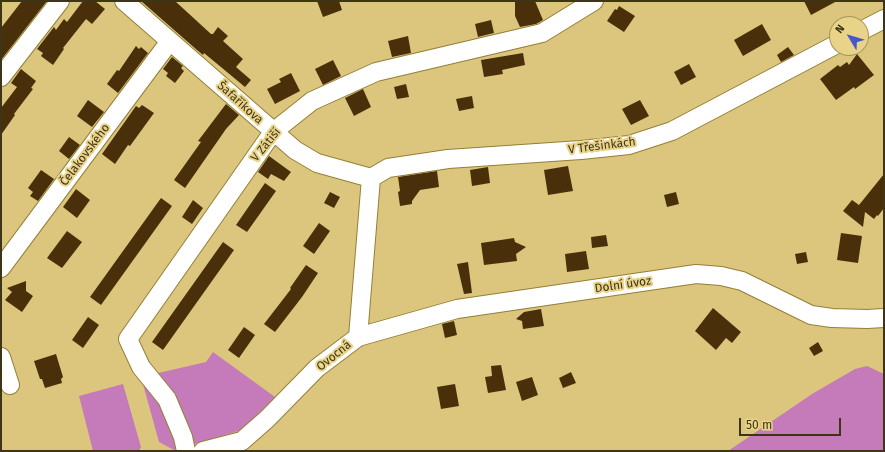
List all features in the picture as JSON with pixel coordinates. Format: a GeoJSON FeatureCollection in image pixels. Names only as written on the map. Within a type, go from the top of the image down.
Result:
{"type":"FeatureCollection","features":[{"type":"Feature","properties":{"kind":"street"},"geometry":{"type":"LineString","coordinates":[[1,77],[60,1]]}},
{"type":"Feature","properties":{"kind":"street","name":"Šafaříkova"},"geometry":{"type":"LineString","coordinates":[[124,1],[295,150],[317,162],[371,178]]}},
{"type":"Feature","properties":{"kind":"street","name":"V Zátiší"},"geometry":{"type":"LineString","coordinates":[[186,451],[183,437],[167,399],[141,367],[128,340],[273,132],[312,101],[376,72],[542,33],[594,1]]}},
{"type":"Feature","properties":{"kind":"street"},"geometry":{"type":"LineString","coordinates":[[869,27],[884,19]]}},
{"type":"Feature","properties":{"kind":"street","name":"Čelakovského"},"geometry":{"type":"LineString","coordinates":[[1,268],[170,41]]}},
{"type":"Feature","properties":{"kind":"street","name":"V Třešinkách"},"geometry":{"type":"LineString","coordinates":[[371,178],[388,168],[448,159],[581,150],[629,145],[672,131],[829,48]]}},
{"type":"Feature","properties":{"kind":"street","name":"Ovocná"},"geometry":{"type":"LineString","coordinates":[[203,451],[242,441],[267,419],[317,368],[358,337],[371,178]]}},
{"type":"Feature","properties":{"kind":"street","name":"Dolní úvoz"},"geometry":{"type":"LineString","coordinates":[[358,337],[457,309],[696,274],[721,276],[742,281],[811,314],[832,318],[884,318]]}},
{"type":"Feature","properties":{"kind":"street"},"geometry":{"type":"LineString","coordinates":[[1,357],[10,385]]}},
{"type":"Feature","properties":{"kind":"shaded area"},"geometry":{"type":"Polygon","coordinates":[[[213,352],[275,397],[242,430],[174,450],[159,442],[141,377],[206,362],[213,352]]]}},
{"type":"Feature","properties":{"kind":"shaded area"},"geometry":{"type":"Polygon","coordinates":[[[867,366],[884,374],[884,451],[728,451],[812,394],[855,369],[867,366]]]}},
{"type":"Feature","properties":{"kind":"shaded area"},"geometry":{"type":"Polygon","coordinates":[[[123,384],[141,447],[139,451],[93,451],[79,396],[123,384]]]}},
{"type":"Feature","properties":{"kind":"building"},"geometry":{"type":"Polygon","coordinates":[[[22,1],[47,1],[1,60],[1,28],[22,1]]]}},
{"type":"Feature","properties":{"kind":"building"},"geometry":{"type":"Polygon","coordinates":[[[83,1],[95,1],[105,9],[92,24],[86,19],[63,48],[64,49],[53,65],[41,56],[43,53],[37,49],[54,27],[56,30],[64,19],[67,22],[83,1]]]}},
{"type":"Feature","properties":{"kind":"building"},"geometry":{"type":"Polygon","coordinates":[[[141,1],[175,1],[211,34],[213,34],[218,27],[228,36],[223,41],[243,59],[236,67],[251,80],[245,87],[204,53],[203,55],[141,1]]]}},
{"type":"Feature","properties":{"kind":"building"},"geometry":{"type":"Polygon","coordinates":[[[317,1],[339,1],[342,10],[323,17],[317,1]]]}},
{"type":"Feature","properties":{"kind":"building"},"geometry":{"type":"Polygon","coordinates":[[[515,1],[535,1],[543,20],[536,24],[520,27],[515,16],[515,1]]]}},
{"type":"Feature","properties":{"kind":"building"},"geometry":{"type":"Polygon","coordinates":[[[804,1],[837,1],[811,15],[804,1]]]}},
{"type":"Feature","properties":{"kind":"building"},"geometry":{"type":"Polygon","coordinates":[[[619,6],[635,16],[624,32],[607,21],[615,9],[617,10],[619,6]]]}},
{"type":"Feature","properties":{"kind":"building"},"geometry":{"type":"Polygon","coordinates":[[[491,20],[494,33],[478,37],[475,24],[491,20]]]}},
{"type":"Feature","properties":{"kind":"building"},"geometry":{"type":"Polygon","coordinates":[[[762,24],[771,40],[743,56],[734,40],[762,24]]]}},
{"type":"Feature","properties":{"kind":"building"},"geometry":{"type":"Polygon","coordinates":[[[408,36],[411,53],[392,57],[388,41],[408,36]]]}},
{"type":"Feature","properties":{"kind":"building"},"geometry":{"type":"Polygon","coordinates":[[[136,46],[139,49],[141,47],[148,53],[118,93],[107,84],[117,70],[119,71],[136,46]]]}},
{"type":"Feature","properties":{"kind":"building"},"geometry":{"type":"Polygon","coordinates":[[[788,47],[794,55],[781,62],[777,55],[788,47]]]}},
{"type":"Feature","properties":{"kind":"building"},"geometry":{"type":"Polygon","coordinates":[[[523,53],[525,65],[502,70],[503,74],[484,77],[481,60],[523,53]]]}},
{"type":"Feature","properties":{"kind":"building"},"geometry":{"type":"Polygon","coordinates":[[[856,56],[859,56],[874,75],[855,89],[854,87],[836,100],[820,79],[838,65],[840,67],[847,62],[849,65],[856,56]]]}},
{"type":"Feature","properties":{"kind":"building"},"geometry":{"type":"Polygon","coordinates":[[[172,57],[183,66],[181,68],[184,71],[175,83],[166,76],[168,73],[163,69],[172,57]]]}},
{"type":"Feature","properties":{"kind":"building"},"geometry":{"type":"Polygon","coordinates":[[[333,60],[341,76],[323,85],[315,69],[333,60]]]}},
{"type":"Feature","properties":{"kind":"building"},"geometry":{"type":"Polygon","coordinates":[[[689,64],[696,77],[681,85],[674,72],[689,64]]]}},
{"type":"Feature","properties":{"kind":"building"},"geometry":{"type":"Polygon","coordinates":[[[21,69],[36,81],[31,88],[33,89],[14,114],[15,115],[1,135],[1,108],[17,87],[11,83],[21,69]]]}},
{"type":"Feature","properties":{"kind":"building"},"geometry":{"type":"Polygon","coordinates":[[[291,73],[300,91],[275,104],[267,89],[281,82],[279,79],[291,73]]]}},
{"type":"Feature","properties":{"kind":"building"},"geometry":{"type":"Polygon","coordinates":[[[406,84],[409,97],[397,99],[394,87],[406,84]]]}},
{"type":"Feature","properties":{"kind":"building"},"geometry":{"type":"Polygon","coordinates":[[[363,89],[371,107],[354,116],[345,98],[363,89]]]}},
{"type":"Feature","properties":{"kind":"building"},"geometry":{"type":"Polygon","coordinates":[[[472,96],[474,108],[459,111],[456,99],[472,96]]]}},
{"type":"Feature","properties":{"kind":"building"},"geometry":{"type":"Polygon","coordinates":[[[88,100],[104,112],[92,127],[77,116],[88,100]]]}},
{"type":"Feature","properties":{"kind":"building"},"geometry":{"type":"Polygon","coordinates":[[[640,100],[649,116],[631,125],[622,109],[640,100]]]}},
{"type":"Feature","properties":{"kind":"building"},"geometry":{"type":"Polygon","coordinates":[[[226,104],[239,115],[226,129],[185,188],[174,180],[201,142],[198,141],[226,104]]]}},
{"type":"Feature","properties":{"kind":"building"},"geometry":{"type":"Polygon","coordinates":[[[142,105],[154,113],[130,146],[128,145],[115,164],[102,154],[136,106],[139,108],[142,105]]]}},
{"type":"Feature","properties":{"kind":"building"},"geometry":{"type":"Polygon","coordinates":[[[69,137],[80,145],[69,159],[59,151],[69,137]]]}},
{"type":"Feature","properties":{"kind":"building"},"geometry":{"type":"Polygon","coordinates":[[[269,156],[291,172],[284,181],[271,174],[268,179],[258,172],[269,156]]]}},
{"type":"Feature","properties":{"kind":"building"},"geometry":{"type":"Polygon","coordinates":[[[568,166],[573,191],[548,195],[544,170],[568,166]]]}},
{"type":"Feature","properties":{"kind":"building"},"geometry":{"type":"Polygon","coordinates":[[[488,167],[490,183],[472,186],[470,170],[488,167]]]}},
{"type":"Feature","properties":{"kind":"building"},"geometry":{"type":"Polygon","coordinates":[[[41,170],[54,179],[38,201],[30,196],[33,192],[28,188],[41,170]]]}},
{"type":"Feature","properties":{"kind":"building"},"geometry":{"type":"Polygon","coordinates":[[[437,171],[439,187],[420,190],[412,201],[412,204],[400,206],[398,177],[437,171]]]}},
{"type":"Feature","properties":{"kind":"building"},"geometry":{"type":"Polygon","coordinates":[[[884,174],[884,208],[874,219],[865,212],[863,227],[843,211],[852,200],[859,205],[884,174]]]}},
{"type":"Feature","properties":{"kind":"building"},"geometry":{"type":"Polygon","coordinates":[[[265,183],[276,191],[247,232],[236,225],[265,183]]]}},
{"type":"Feature","properties":{"kind":"building"},"geometry":{"type":"Polygon","coordinates":[[[76,189],[90,200],[77,218],[63,207],[76,189]]]}},
{"type":"Feature","properties":{"kind":"building"},"geometry":{"type":"Polygon","coordinates":[[[330,192],[340,197],[334,208],[324,203],[330,192]]]}},
{"type":"Feature","properties":{"kind":"building"},"geometry":{"type":"Polygon","coordinates":[[[676,192],[679,204],[667,207],[664,195],[676,192]]]}},
{"type":"Feature","properties":{"kind":"building"},"geometry":{"type":"Polygon","coordinates":[[[161,198],[172,206],[101,305],[90,297],[161,198]]]}},
{"type":"Feature","properties":{"kind":"building"},"geometry":{"type":"Polygon","coordinates":[[[193,200],[203,208],[192,224],[182,217],[193,200]]]}},
{"type":"Feature","properties":{"kind":"building"},"geometry":{"type":"Polygon","coordinates":[[[319,223],[330,231],[314,254],[303,246],[319,223]]]}},
{"type":"Feature","properties":{"kind":"building"},"geometry":{"type":"Polygon","coordinates":[[[67,231],[82,242],[62,268],[47,258],[67,231]]]}},
{"type":"Feature","properties":{"kind":"building"},"geometry":{"type":"Polygon","coordinates":[[[841,233],[862,236],[858,263],[837,260],[841,233]]]}},
{"type":"Feature","properties":{"kind":"building"},"geometry":{"type":"Polygon","coordinates":[[[606,235],[608,246],[592,248],[591,237],[606,235]]]}},
{"type":"Feature","properties":{"kind":"building"},"geometry":{"type":"Polygon","coordinates":[[[514,238],[515,242],[526,247],[516,254],[517,261],[484,265],[481,243],[514,238]]]}},
{"type":"Feature","properties":{"kind":"building"},"geometry":{"type":"Polygon","coordinates":[[[223,242],[234,250],[163,350],[152,342],[223,242]]]}},
{"type":"Feature","properties":{"kind":"building"},"geometry":{"type":"Polygon","coordinates":[[[586,251],[589,269],[567,272],[565,254],[586,251]]]}},
{"type":"Feature","properties":{"kind":"building"},"geometry":{"type":"Polygon","coordinates":[[[806,252],[808,262],[797,264],[795,254],[806,252]]]}},
{"type":"Feature","properties":{"kind":"building"},"geometry":{"type":"Polygon","coordinates":[[[468,262],[472,293],[464,294],[457,264],[468,262]]]}},
{"type":"Feature","properties":{"kind":"building"},"geometry":{"type":"Polygon","coordinates":[[[306,265],[318,273],[302,297],[275,332],[264,324],[291,289],[290,288],[306,265]]]}},
{"type":"Feature","properties":{"kind":"building"},"geometry":{"type":"Polygon","coordinates":[[[26,281],[26,291],[33,296],[22,312],[5,300],[12,292],[7,288],[26,281]]]}},
{"type":"Feature","properties":{"kind":"building"},"geometry":{"type":"Polygon","coordinates":[[[713,308],[741,332],[732,343],[726,338],[716,350],[695,331],[713,308]]]}},
{"type":"Feature","properties":{"kind":"building"},"geometry":{"type":"Polygon","coordinates":[[[541,309],[544,326],[523,329],[522,321],[516,319],[524,312],[541,309]]]}},
{"type":"Feature","properties":{"kind":"building"},"geometry":{"type":"Polygon","coordinates":[[[88,317],[99,325],[83,348],[72,340],[88,317]]]}},
{"type":"Feature","properties":{"kind":"building"},"geometry":{"type":"Polygon","coordinates":[[[454,321],[457,335],[445,338],[442,324],[454,321]]]}},
{"type":"Feature","properties":{"kind":"building"},"geometry":{"type":"Polygon","coordinates":[[[244,327],[255,335],[239,358],[228,350],[244,327]]]}},
{"type":"Feature","properties":{"kind":"building"},"geometry":{"type":"Polygon","coordinates":[[[818,342],[823,351],[814,356],[809,348],[818,342]]]}},
{"type":"Feature","properties":{"kind":"building"},"geometry":{"type":"Polygon","coordinates":[[[56,354],[63,377],[61,379],[62,383],[45,388],[42,379],[40,379],[34,361],[56,354]]]}},
{"type":"Feature","properties":{"kind":"building"},"geometry":{"type":"Polygon","coordinates":[[[501,365],[506,390],[488,393],[485,377],[492,376],[491,366],[501,365]]]}},
{"type":"Feature","properties":{"kind":"building"},"geometry":{"type":"Polygon","coordinates":[[[571,372],[576,383],[563,388],[559,378],[571,372]]]}},
{"type":"Feature","properties":{"kind":"building"},"geometry":{"type":"Polygon","coordinates":[[[532,377],[538,395],[522,401],[516,382],[532,377]]]}},
{"type":"Feature","properties":{"kind":"building"},"geometry":{"type":"Polygon","coordinates":[[[455,384],[459,406],[441,409],[437,387],[455,384]]]}}]}
